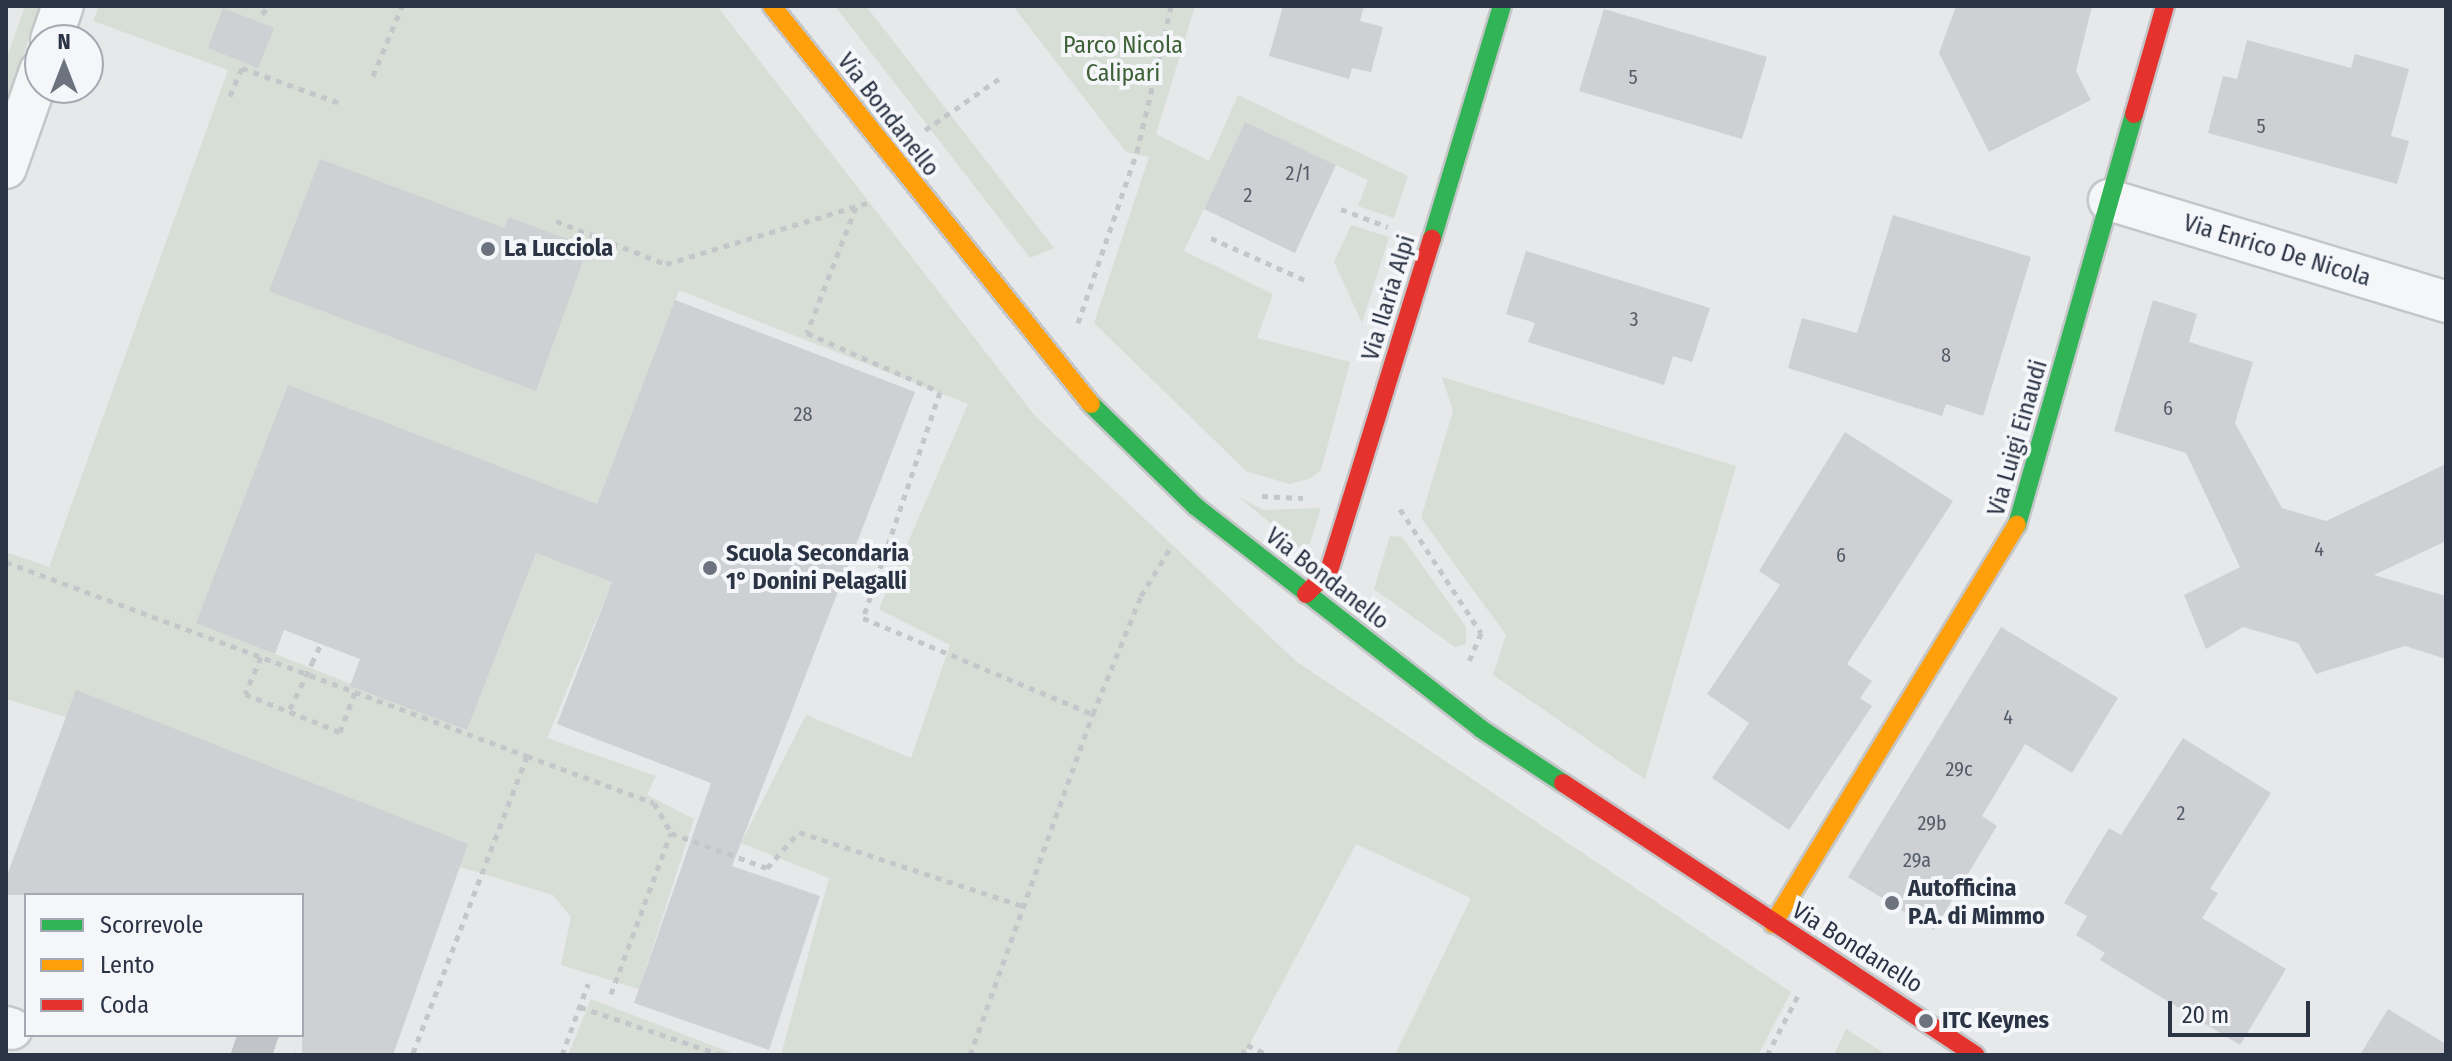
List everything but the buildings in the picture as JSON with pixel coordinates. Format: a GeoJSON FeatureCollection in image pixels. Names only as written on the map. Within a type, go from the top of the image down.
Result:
{"type":"FeatureCollection","features":[{"type":"Feature","properties":{"kind":"street","name":"Via Bondanello"},"geometry":{"type":"LineString","coordinates":[[772,6],[1059,373],[1195,506],[1481,729],[1975,1055]]}},
{"type":"Feature","properties":{"kind":"street","name":"Via Ilaria Alpi"},"geometry":{"type":"LineString","coordinates":[[1306,594],[1329,571],[1354,497],[1502,6]]}},
{"type":"Feature","properties":{"kind":"street","name":"Via Luigi Einaudi"},"geometry":{"type":"LineString","coordinates":[[1773,924],[2011,544],[2165,6]]}},
{"type":"Feature","properties":{"kind":"street"},"geometry":{"type":"LineString","coordinates":[[6,168],[28,104]]}},
{"type":"Feature","properties":{"kind":"street","name":"Via Enrico De Nicola"},"geometry":{"type":"LineString","coordinates":[[2109,200],[2446,302]]}},
{"type":"Feature","properties":{"kind":"path"},"geometry":{"type":"LineString","coordinates":[[262,14],[269,6]]}},
{"type":"Feature","properties":{"kind":"path"},"geometry":{"type":"LineString","coordinates":[[373,76],[402,6]]}},
{"type":"Feature","properties":{"kind":"path"},"geometry":{"type":"LineString","coordinates":[[1076,331],[1137,152],[1171,6]]}},
{"type":"Feature","properties":{"kind":"path"},"geometry":{"type":"LineString","coordinates":[[230,96],[243,66],[340,103]]}},
{"type":"Feature","properties":{"kind":"path"},"geometry":{"type":"LineString","coordinates":[[917,135],[1000,78]]}},
{"type":"Feature","properties":{"kind":"path"},"geometry":{"type":"LineString","coordinates":[[556,221],[666,264],[879,199]]}},
{"type":"Feature","properties":{"kind":"path"},"geometry":{"type":"LineString","coordinates":[[856,207],[807,333],[940,392],[863,618],[1093,714]]}},
{"type":"Feature","properties":{"kind":"path"},"geometry":{"type":"LineString","coordinates":[[1341,209],[1401,231]]}},
{"type":"Feature","properties":{"kind":"path"},"geometry":{"type":"LineString","coordinates":[[1211,238],[1307,281]]}},
{"type":"Feature","properties":{"kind":"path"},"geometry":{"type":"LineString","coordinates":[[1252,492],[1292,501],[1324,486],[1354,497]]}},
{"type":"Feature","properties":{"kind":"path"},"geometry":{"type":"LineString","coordinates":[[1395,503],[1481,633],[1465,669],[1453,660]]}},
{"type":"Feature","properties":{"kind":"path"},"geometry":{"type":"LineString","coordinates":[[970,1055],[1093,714],[1141,596],[1195,506]]}},
{"type":"Feature","properties":{"kind":"path"},"geometry":{"type":"LineString","coordinates":[[6,562],[654,803],[671,833],[767,868],[799,832],[1023,906]]}},
{"type":"Feature","properties":{"kind":"path"},"geometry":{"type":"LineString","coordinates":[[290,709],[321,644]]}},
{"type":"Feature","properties":{"kind":"path"},"geometry":{"type":"LineString","coordinates":[[261,657],[245,694],[290,709],[340,732],[355,692]]}},
{"type":"Feature","properties":{"kind":"path"},"geometry":{"type":"LineString","coordinates":[[412,1055],[527,756]]}},
{"type":"Feature","properties":{"kind":"path"},"geometry":{"type":"LineString","coordinates":[[611,994],[671,833]]}},
{"type":"Feature","properties":{"kind":"path"},"geometry":{"type":"LineString","coordinates":[[1767,1055],[1805,983]]}},
{"type":"Feature","properties":{"kind":"path"},"geometry":{"type":"LineString","coordinates":[[562,1055],[588,984]]}},
{"type":"Feature","properties":{"kind":"path"},"geometry":{"type":"LineString","coordinates":[[580,1007],[722,1055]]}},
{"type":"Feature","properties":{"kind":"path"},"geometry":{"type":"LineString","coordinates":[[1242,1055],[1247,1045],[1268,1055]]}},
{"type":"Feature","properties":{"kind":"green space"},"geometry":{"type":"Polygon","coordinates":[[[25,6],[40,6],[34,24],[24,24],[24,53],[6,106],[6,60],[25,6]]]}},
{"type":"Feature","properties":{"kind":"green space"},"geometry":{"type":"Polygon","coordinates":[[[99,6],[717,6],[1035,416],[1297,662],[1791,992],[1758,1055],[1395,1055],[1471,898],[1356,844],[1244,1055],[781,1055],[829,878],[741,843],[806,715],[911,758],[950,645],[879,609],[968,404],[679,290],[597,504],[288,386],[197,623],[467,730],[536,553],[612,582],[547,738],[656,776],[647,795],[694,819],[639,989],[561,965],[571,917],[553,895],[460,867],[467,844],[77,691],[66,717],[6,699],[6,552],[49,567],[228,70],[93,21],[99,6]]]}},
{"type":"Feature","properties":{"kind":"green space"},"geometry":{"type":"Polygon","coordinates":[[[835,6],[866,6],[1054,248],[1030,258],[835,6]]]}},
{"type":"Feature","properties":{"kind":"green space","name":"Parco Nicola Calipari"},"geometry":{"type":"Polygon","coordinates":[[[1013,6],[1195,6],[1156,134],[1209,161],[1238,95],[1408,176],[1394,218],[1358,206],[1368,180],[1245,122],[1184,251],[1273,294],[1257,338],[1350,362],[1321,470],[1309,479],[1289,484],[1246,471],[1094,323],[1149,157],[1126,152],[1013,6]]]}},
{"type":"Feature","properties":{"kind":"green space"},"geometry":{"type":"Polygon","coordinates":[[[1351,225],[1389,237],[1362,323],[1334,262],[1351,225]]]}},
{"type":"Feature","properties":{"kind":"green space"},"geometry":{"type":"Polygon","coordinates":[[[1442,377],[1736,466],[1645,779],[1493,675],[1506,635],[1421,518],[1453,411],[1442,377]]]}},
{"type":"Feature","properties":{"kind":"green space"},"geometry":{"type":"Polygon","coordinates":[[[1239,497],[1263,510],[1321,508],[1310,543],[1299,547],[1239,497]]]}},
{"type":"Feature","properties":{"kind":"green space"},"geometry":{"type":"Polygon","coordinates":[[[1390,536],[1402,537],[1466,627],[1466,644],[1455,647],[1374,589],[1390,536]]]}},
{"type":"Feature","properties":{"kind":"green space"},"geometry":{"type":"Polygon","coordinates":[[[591,999],[737,1055],[568,1055],[591,999]]]}},
{"type":"Feature","properties":{"kind":"green space"},"geometry":{"type":"Polygon","coordinates":[[[1846,1029],[1887,1055],[1834,1055],[1846,1029]]]}},
{"type":"Feature","properties":{"kind":"tunnel"},"geometry":{"type":"LineString","coordinates":[[243,1037],[294,1055]]}},
{"type":"Feature","properties":{"kind":"traffic: fast"},"geometry":{"type":"LineString","coordinates":[[1432,239],[1502,6]]}},
{"type":"Feature","properties":{"kind":"traffic: fast"},"geometry":{"type":"LineString","coordinates":[[2017,525],[2134,114]]}},
{"type":"Feature","properties":{"kind":"traffic: fast"},"geometry":{"type":"LineString","coordinates":[[1091,404],[1195,506],[1481,729],[1563,783]]}},
{"type":"Feature","properties":{"kind":"traffic: slow"},"geometry":{"type":"LineString","coordinates":[[772,6],[1091,404]]}},
{"type":"Feature","properties":{"kind":"traffic: slow"},"geometry":{"type":"LineString","coordinates":[[1773,924],[2017,525]]}},
{"type":"Feature","properties":{"kind":"traffic: jam"},"geometry":{"type":"LineString","coordinates":[[2134,114],[2165,6]]}},
{"type":"Feature","properties":{"kind":"traffic: jam"},"geometry":{"type":"LineString","coordinates":[[1306,594],[1329,571],[1432,239]]}},
{"type":"Feature","properties":{"kind":"traffic: jam"},"geometry":{"type":"LineString","coordinates":[[1563,783],[1975,1055]]}},
{"type":"Feature","properties":{"kind":"place","name":"La Lucciola"},"geometry":{"type":"Point","coordinates":[488,249]}},
{"type":"Feature","properties":{"kind":"place","name":"Scuola Secondaria 1° Donini Pelagalli"},"geometry":{"type":"Point","coordinates":[710,568]}},
{"type":"Feature","properties":{"kind":"place","name":"Autofficina P.A. di Mimmo"},"geometry":{"type":"Point","coordinates":[1892,903]}},
{"type":"Feature","properties":{"kind":"place","name":"ITC Keynes"},"geometry":{"type":"Point","coordinates":[1926,1021]}}]}
